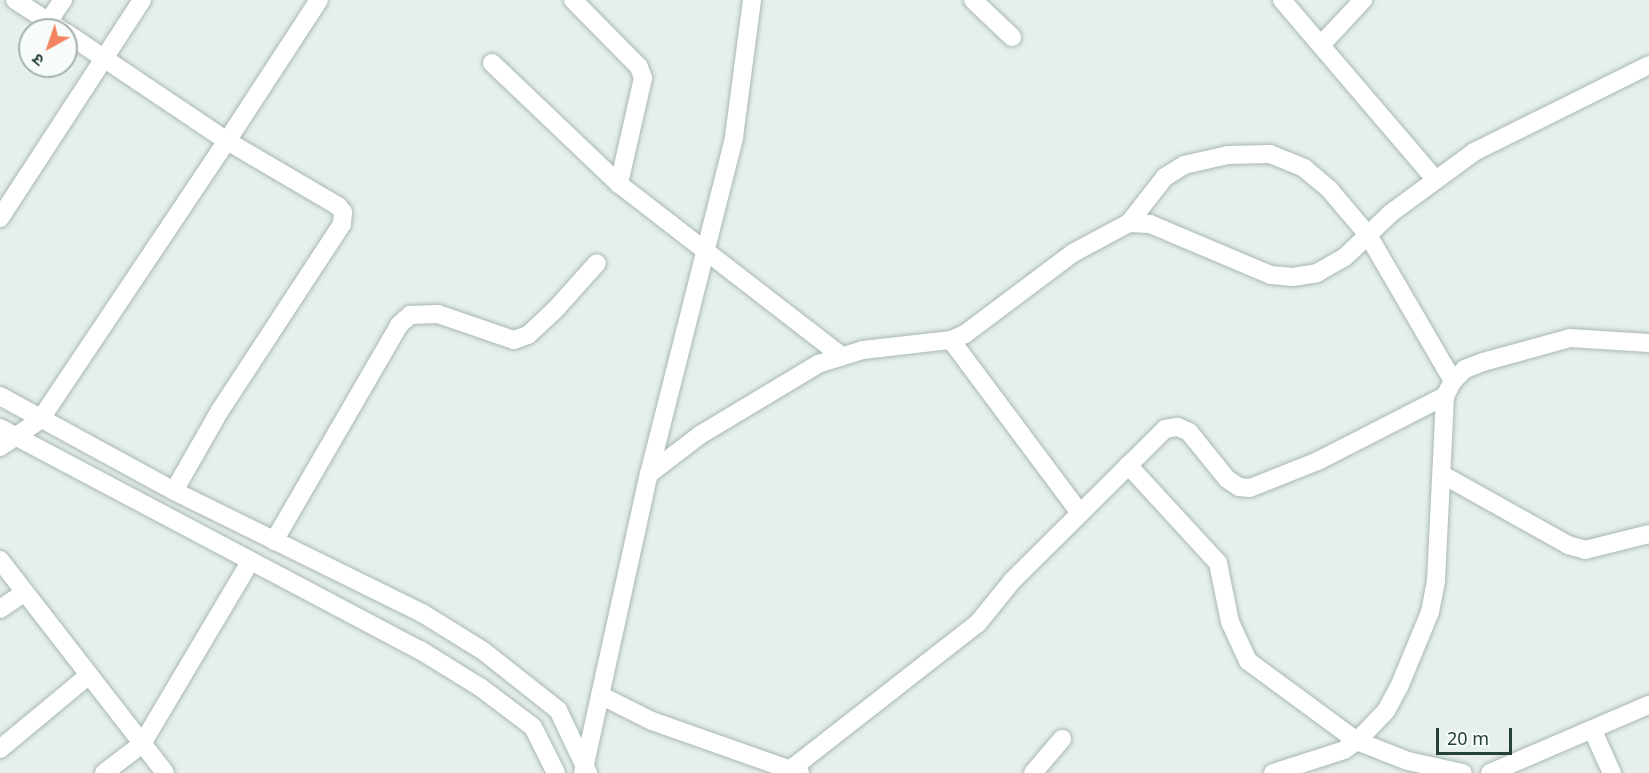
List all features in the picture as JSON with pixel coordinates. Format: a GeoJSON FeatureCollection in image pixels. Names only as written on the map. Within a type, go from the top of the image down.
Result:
{"type":"FeatureCollection","features":[{"type":"Feature","properties":{"kind":"street"},"geometry":{"type":"LineString","coordinates":[[15,0],[43,18]]}},
{"type":"Feature","properties":{"kind":"street"},"geometry":{"type":"LineString","coordinates":[[57,18],[63,0]]}},
{"type":"Feature","properties":{"kind":"street"},"geometry":{"type":"LineString","coordinates":[[0,218],[142,0]]}},
{"type":"Feature","properties":{"kind":"street"},"geometry":{"type":"LineString","coordinates":[[0,447],[40,420],[320,0]]}},
{"type":"Feature","properties":{"kind":"street"},"geometry":{"type":"LineString","coordinates":[[573,0],[639,67],[643,78],[619,184]]}},
{"type":"Feature","properties":{"kind":"street"},"geometry":{"type":"LineString","coordinates":[[586,771],[600,695],[649,474],[734,136],[752,0]]}},
{"type":"Feature","properties":{"kind":"street"},"geometry":{"type":"LineString","coordinates":[[974,0],[1011,37]]}},
{"type":"Feature","properties":{"kind":"street"},"geometry":{"type":"LineString","coordinates":[[1282,0],[1435,179]]}},
{"type":"Feature","properties":{"kind":"street"},"geometry":{"type":"LineString","coordinates":[[1321,45],[1363,0]]}},
{"type":"Feature","properties":{"kind":"street"},"geometry":{"type":"LineString","coordinates":[[78,41],[227,141],[338,206],[344,219],[219,412],[174,491]]}},
{"type":"Feature","properties":{"kind":"street"},"geometry":{"type":"LineString","coordinates":[[492,63],[619,184],[840,355]]}},
{"type":"Feature","properties":{"kind":"street"},"geometry":{"type":"LineString","coordinates":[[649,474],[700,435],[818,364],[840,355],[951,340],[965,334],[1094,239],[1129,223],[1150,224],[1252,270],[1293,278],[1317,273],[1345,257],[1435,179],[1474,152],[1649,64]]}},
{"type":"Feature","properties":{"kind":"street"},"geometry":{"type":"LineString","coordinates":[[1129,223],[1165,177],[1184,165],[1228,154],[1270,153],[1304,168],[1329,189],[1368,235],[1449,389],[1436,581],[1430,612],[1399,687],[1386,711],[1357,741],[1344,750],[1273,773]]}},
{"type":"Feature","properties":{"kind":"street"},"geometry":{"type":"LineString","coordinates":[[274,541],[399,325],[410,315],[438,314],[514,340],[528,335],[548,317],[597,263]]}},
{"type":"Feature","properties":{"kind":"street"},"geometry":{"type":"LineString","coordinates":[[600,695],[652,720],[795,771],[978,623],[1012,581],[1165,429],[1178,427],[1189,432],[1227,479],[1239,488],[1250,488],[1318,461],[1449,389],[1465,369],[1483,362],[1570,338],[1649,343]]}},
{"type":"Feature","properties":{"kind":"street"},"geometry":{"type":"LineString","coordinates":[[951,340],[1080,513]]}},
{"type":"Feature","properties":{"kind":"street"},"geometry":{"type":"LineString","coordinates":[[0,396],[40,420],[174,491],[422,613],[520,676],[558,710],[586,771]]}},
{"type":"Feature","properties":{"kind":"street"},"geometry":{"type":"LineString","coordinates":[[0,428],[420,651],[504,704],[533,727],[556,773]]}},
{"type":"Feature","properties":{"kind":"street"},"geometry":{"type":"LineString","coordinates":[[1128,465],[1218,563],[1230,622],[1248,661],[1357,741],[1408,761],[1463,773]]}},
{"type":"Feature","properties":{"kind":"street"},"geometry":{"type":"LineString","coordinates":[[1443,475],[1576,547],[1597,548],[1649,534]]}},
{"type":"Feature","properties":{"kind":"street"},"geometry":{"type":"LineString","coordinates":[[0,560],[165,773]]}},
{"type":"Feature","properties":{"kind":"street"},"geometry":{"type":"LineString","coordinates":[[104,773],[142,744],[178,690],[250,562]]}},
{"type":"Feature","properties":{"kind":"street"},"geometry":{"type":"LineString","coordinates":[[0,609],[24,593]]}},
{"type":"Feature","properties":{"kind":"street"},"geometry":{"type":"LineString","coordinates":[[0,749],[88,676]]}},
{"type":"Feature","properties":{"kind":"street"},"geometry":{"type":"LineString","coordinates":[[1490,773],[1531,766],[1593,731],[1649,705]]}},
{"type":"Feature","properties":{"kind":"street"},"geometry":{"type":"LineString","coordinates":[[1593,731],[1612,773]]}},
{"type":"Feature","properties":{"kind":"street"},"geometry":{"type":"LineString","coordinates":[[1033,773],[1062,738]]}}]}
